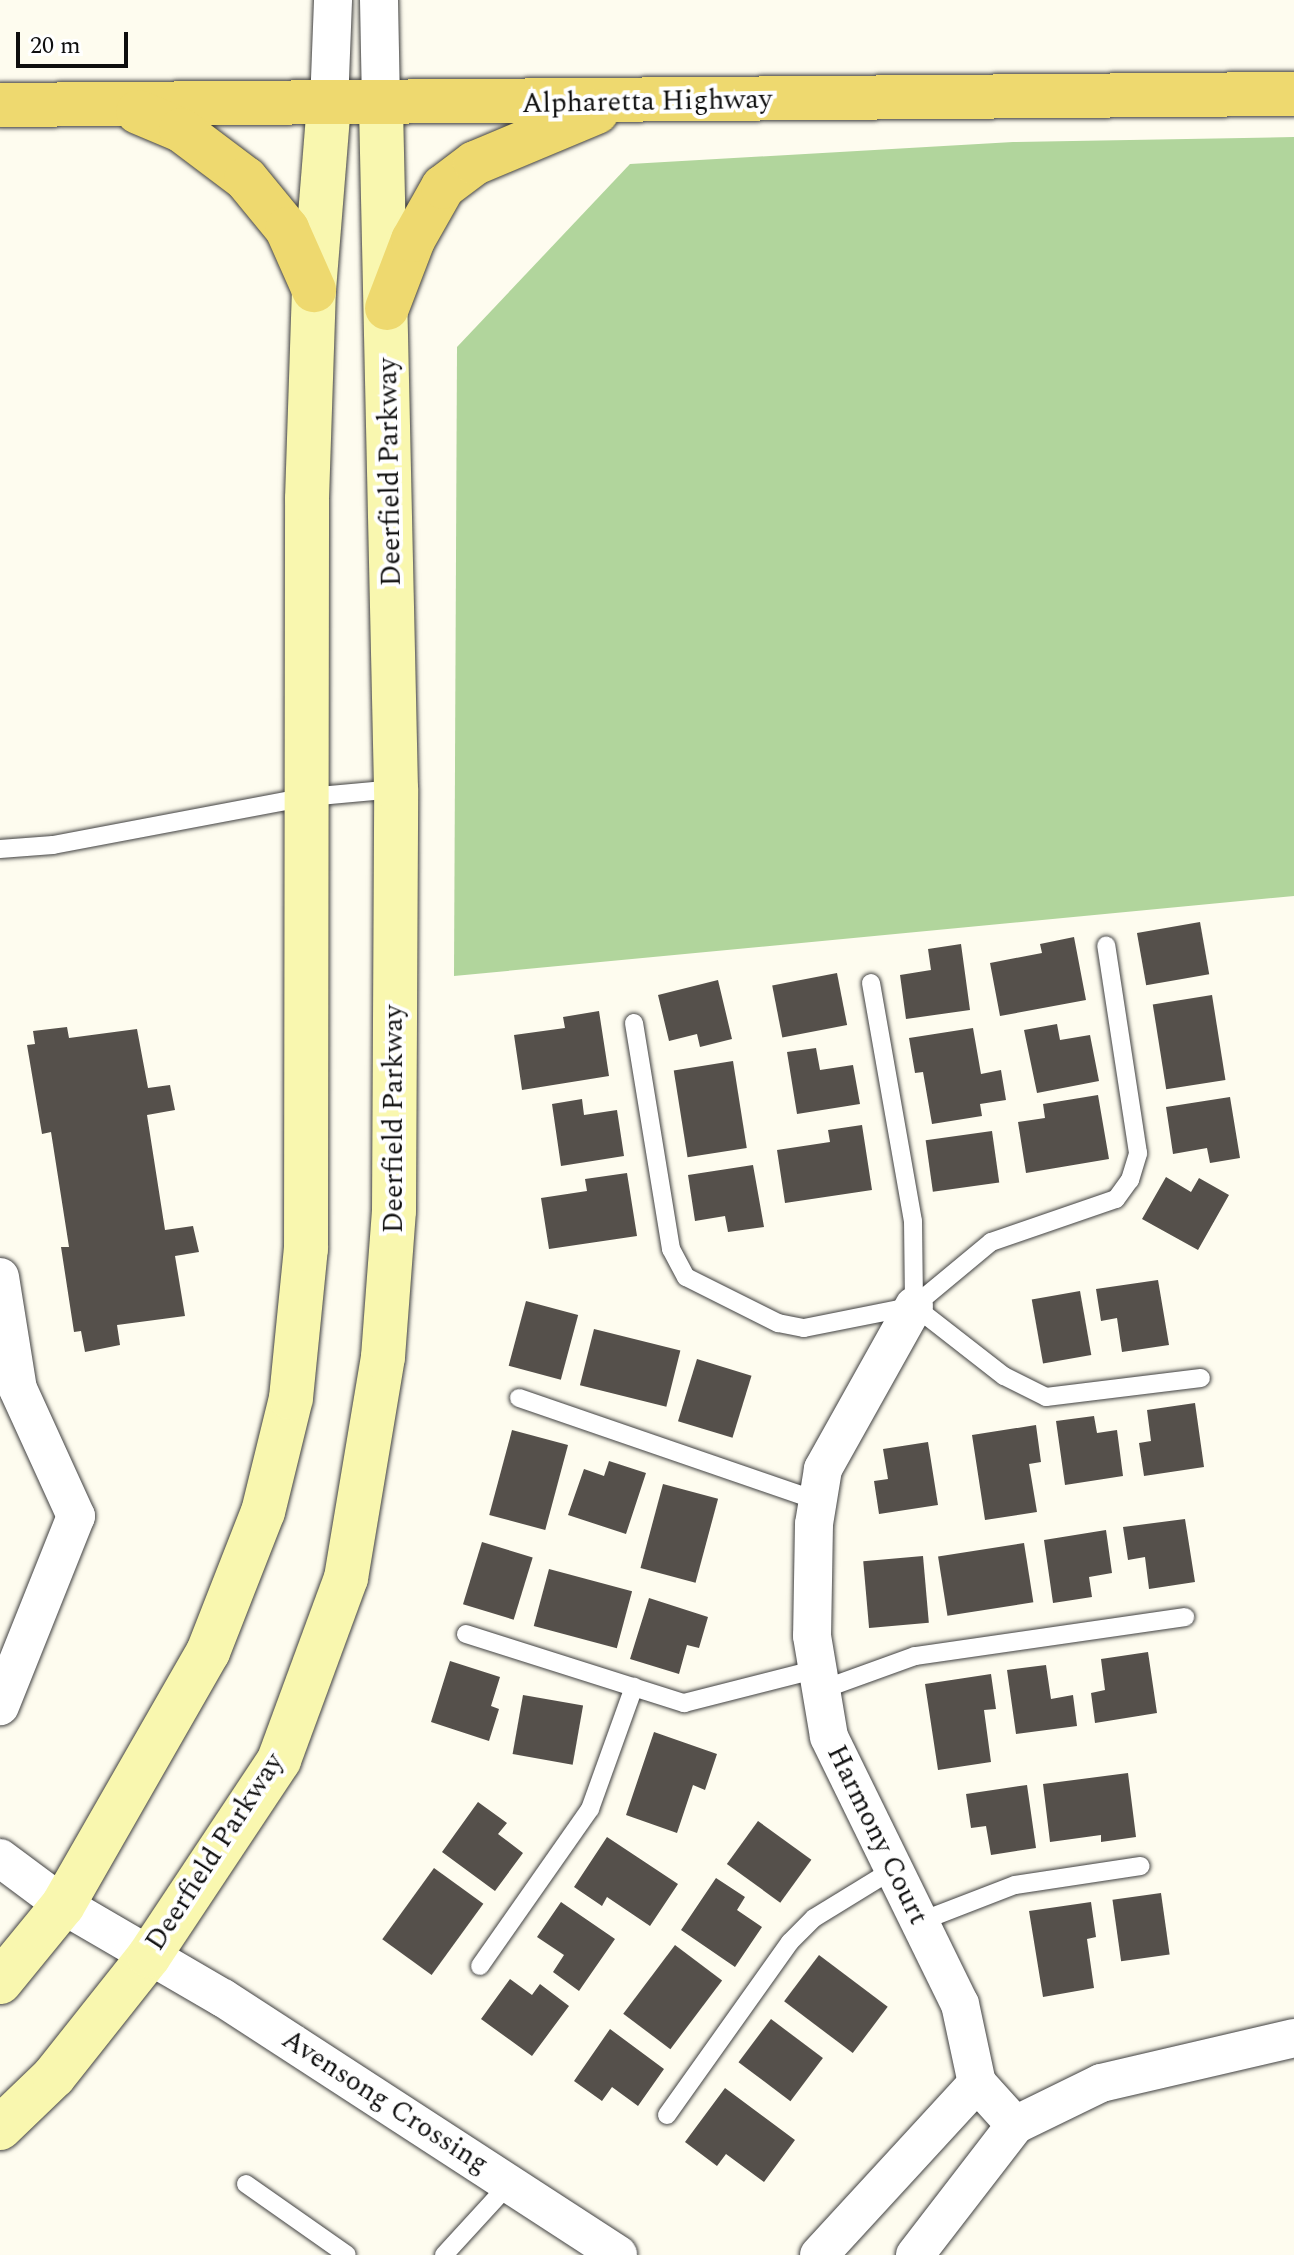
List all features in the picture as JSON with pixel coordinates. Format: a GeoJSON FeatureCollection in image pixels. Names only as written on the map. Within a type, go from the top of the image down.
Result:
{"type":"FeatureCollection","features":[{"type":"Feature","properties":{"kind":"main road","name":"Alpharetta Highway"},"geometry":{"type":"LineString","coordinates":[[0,105],[128,108],[1294,94]]}},
{"type":"Feature","properties":{"kind":"main road"},"geometry":{"type":"LineString","coordinates":[[387,308],[413,240],[443,187],[475,163],[620,103]]}},
{"type":"Feature","properties":{"kind":"main road"},"geometry":{"type":"LineString","coordinates":[[0,1982],[63,1905],[208,1652],[263,1512],[291,1398],[307,1236],[314,290],[329,105]]}},
{"type":"Feature","properties":{"kind":"main road","name":"Deerfield Parkway"},"geometry":{"type":"LineString","coordinates":[[0,2128],[54,2076],[149,1956],[279,1760],[346,1578],[381,1373],[393,1261],[396,789],[381,105]]}},
{"type":"Feature","properties":{"kind":"main road"},"geometry":{"type":"LineString","coordinates":[[128,108],[181,130],[246,179],[287,229],[314,290]]}},
{"type":"Feature","properties":{"kind":"street"},"geometry":{"type":"LineString","coordinates":[[329,105],[333,0]]}},
{"type":"Feature","properties":{"kind":"street","name":"Deerfield Parkway"},"geometry":{"type":"LineString","coordinates":[[379,0],[381,105]]}},
{"type":"Feature","properties":{"kind":"street"},"geometry":{"type":"LineString","coordinates":[[0,1277],[8,1373],[76,1516],[0,1706]]}},
{"type":"Feature","properties":{"kind":"street","name":"Harmony Court"},"geometry":{"type":"LineString","coordinates":[[914,1306],[823,1469],[811,1580],[819,1679],[829,1737],[960,2004],[977,2083],[1015,2125]]}},
{"type":"Feature","properties":{"kind":"street","name":"Avensong Crossing"},"geometry":{"type":"LineString","coordinates":[[0,1858],[63,1905],[511,2182],[618,2255]]}},
{"type":"Feature","properties":{"kind":"street"},"geometry":{"type":"LineString","coordinates":[[915,2255],[1015,2125],[1101,2083],[1294,2038]]}},
{"type":"Feature","properties":{"kind":"street"},"geometry":{"type":"LineString","coordinates":[[819,2255],[977,2083]]}},
{"type":"Feature","properties":{"kind":"lane"},"geometry":{"type":"LineString","coordinates":[[0,849],[53,845],[308,797],[396,789]]}},
{"type":"Feature","properties":{"kind":"lane"},"geometry":{"type":"LineString","coordinates":[[634,1023],[671,1249],[686,1277],[778,1323],[804,1328],[914,1306],[991,1242],[1116,1199],[1130,1180],[1138,1153],[1106,945]]}},
{"type":"Feature","properties":{"kind":"lane"},"geometry":{"type":"LineString","coordinates":[[871,983],[913,1221],[914,1306]]}},
{"type":"Feature","properties":{"kind":"lane"},"geometry":{"type":"LineString","coordinates":[[914,1306],[1004,1376],[1046,1397],[1201,1378]]}},
{"type":"Feature","properties":{"kind":"lane"},"geometry":{"type":"LineString","coordinates":[[519,1398],[818,1501]]}},
{"type":"Feature","properties":{"kind":"lane"},"geometry":{"type":"LineString","coordinates":[[466,1634],[684,1703],[819,1679],[915,1656],[1185,1617]]}},
{"type":"Feature","properties":{"kind":"lane"},"geometry":{"type":"LineString","coordinates":[[480,1966],[590,1809],[634,1687]]}},
{"type":"Feature","properties":{"kind":"lane"},"geometry":{"type":"LineString","coordinates":[[919,1922],[1015,1885],[1141,1866]]}},
{"type":"Feature","properties":{"kind":"lane"},"geometry":{"type":"LineString","coordinates":[[667,2115],[790,1942],[814,1918],[894,1869]]}},
{"type":"Feature","properties":{"kind":"lane"},"geometry":{"type":"LineString","coordinates":[[444,2255],[511,2182]]}},
{"type":"Feature","properties":{"kind":"lane"},"geometry":{"type":"LineString","coordinates":[[246,2184],[347,2255]]}},
{"type":"Feature","properties":{"kind":"green space"},"geometry":{"type":"Polygon","coordinates":[[[1294,137],[1294,896],[454,976],[457,347],[630,164],[1013,142],[1294,137]]]}},
{"type":"Feature","properties":{"kind":"building"},"geometry":{"type":"Polygon","coordinates":[[[1200,922],[1209,974],[1146,985],[1137,933],[1200,922]]]}},
{"type":"Feature","properties":{"kind":"building"},"geometry":{"type":"Polygon","coordinates":[[[1074,937],[1086,1000],[1000,1016],[990,963],[1042,953],[1040,944],[1074,937]]]}},
{"type":"Feature","properties":{"kind":"building"},"geometry":{"type":"Polygon","coordinates":[[[961,944],[970,1010],[906,1019],[900,975],[931,970],[928,949],[961,944]]]}},
{"type":"Feature","properties":{"kind":"building"},"geometry":{"type":"Polygon","coordinates":[[[837,973],[847,1025],[782,1038],[772,986],[837,973]]]}},
{"type":"Feature","properties":{"kind":"building"},"geometry":{"type":"Polygon","coordinates":[[[718,980],[732,1039],[700,1047],[697,1034],[669,1041],[658,995],[718,980]]]}},
{"type":"Feature","properties":{"kind":"building"},"geometry":{"type":"Polygon","coordinates":[[[1212,995],[1225,1080],[1166,1089],[1153,1004],[1212,995]]]}},
{"type":"Feature","properties":{"kind":"building"},"geometry":{"type":"Polygon","coordinates":[[[599,1011],[609,1076],[522,1090],[514,1035],[565,1028],[563,1017],[599,1011]]]}},
{"type":"Feature","properties":{"kind":"building"},"geometry":{"type":"Polygon","coordinates":[[[1057,1024],[1060,1040],[1090,1035],[1099,1081],[1037,1093],[1024,1030],[1057,1024]]]}},
{"type":"Feature","properties":{"kind":"building"},"geometry":{"type":"Polygon","coordinates":[[[67,1027],[69,1038],[137,1029],[148,1088],[170,1085],[175,1110],[147,1115],[165,1230],[193,1226],[199,1252],[175,1256],[185,1316],[117,1325],[120,1345],[85,1352],[81,1331],[74,1332],[61,1247],[69,1247],[51,1132],[42,1134],[27,1045],[35,1044],[33,1031],[67,1027]]]}},
{"type":"Feature","properties":{"kind":"building"},"geometry":{"type":"Polygon","coordinates":[[[973,1028],[981,1074],[1001,1070],[1006,1100],[980,1104],[982,1116],[932,1124],[923,1072],[915,1073],[909,1038],[973,1028]]]}},
{"type":"Feature","properties":{"kind":"building"},"geometry":{"type":"Polygon","coordinates":[[[816,1048],[820,1070],[853,1065],[860,1104],[797,1114],[787,1052],[816,1048]]]}},
{"type":"Feature","properties":{"kind":"building"},"geometry":{"type":"Polygon","coordinates":[[[733,1061],[747,1148],[688,1157],[674,1070],[733,1061]]]}},
{"type":"Feature","properties":{"kind":"building"},"geometry":{"type":"Polygon","coordinates":[[[1098,1095],[1109,1159],[1026,1173],[1018,1122],[1045,1118],[1043,1104],[1098,1095]]]}},
{"type":"Feature","properties":{"kind":"building"},"geometry":{"type":"Polygon","coordinates":[[[1230,1097],[1240,1158],[1210,1163],[1207,1148],[1173,1154],[1166,1107],[1230,1097]]]}},
{"type":"Feature","properties":{"kind":"building"},"geometry":{"type":"Polygon","coordinates":[[[582,1099],[584,1115],[617,1110],[624,1156],[561,1166],[552,1104],[582,1099]]]}},
{"type":"Feature","properties":{"kind":"building"},"geometry":{"type":"Polygon","coordinates":[[[862,1125],[872,1190],[785,1203],[777,1150],[830,1142],[828,1130],[862,1125]]]}},
{"type":"Feature","properties":{"kind":"building"},"geometry":{"type":"Polygon","coordinates":[[[992,1131],[999,1182],[933,1192],[926,1140],[992,1131]]]}},
{"type":"Feature","properties":{"kind":"building"},"geometry":{"type":"Polygon","coordinates":[[[753,1165],[764,1227],[728,1232],[725,1216],[695,1221],[688,1175],[753,1165]]]}},
{"type":"Feature","properties":{"kind":"building"},"geometry":{"type":"Polygon","coordinates":[[[627,1173],[637,1236],[549,1249],[541,1198],[587,1191],[585,1179],[627,1173]]]}},
{"type":"Feature","properties":{"kind":"building"},"geometry":{"type":"Polygon","coordinates":[[[1166,1177],[1191,1192],[1199,1178],[1229,1195],[1198,1250],[1142,1219],[1166,1177]]]}},
{"type":"Feature","properties":{"kind":"building"},"geometry":{"type":"Polygon","coordinates":[[[1158,1280],[1169,1345],[1122,1352],[1117,1318],[1101,1321],[1096,1289],[1158,1280]]]}},
{"type":"Feature","properties":{"kind":"building"},"geometry":{"type":"Polygon","coordinates":[[[1080,1291],[1091,1355],[1043,1364],[1032,1300],[1080,1291]]]}},
{"type":"Feature","properties":{"kind":"building"},"geometry":{"type":"Polygon","coordinates":[[[526,1301],[578,1315],[561,1380],[509,1366],[526,1301]]]}},
{"type":"Feature","properties":{"kind":"building"},"geometry":{"type":"Polygon","coordinates":[[[594,1329],[680,1351],[666,1407],[580,1385],[594,1329]]]}},
{"type":"Feature","properties":{"kind":"building"},"geometry":{"type":"Polygon","coordinates":[[[697,1359],[752,1376],[733,1438],[678,1421],[697,1359]]]}},
{"type":"Feature","properties":{"kind":"building"},"geometry":{"type":"Polygon","coordinates":[[[1195,1403],[1204,1467],[1144,1476],[1139,1443],[1151,1441],[1147,1410],[1195,1403]]]}},
{"type":"Feature","properties":{"kind":"building"},"geometry":{"type":"Polygon","coordinates":[[[1094,1416],[1097,1433],[1117,1430],[1123,1476],[1065,1485],[1056,1421],[1094,1416]]]}},
{"type":"Feature","properties":{"kind":"building"},"geometry":{"type":"Polygon","coordinates":[[[1036,1425],[1041,1462],[1029,1464],[1037,1512],[985,1520],[972,1435],[1036,1425]]]}},
{"type":"Feature","properties":{"kind":"building"},"geometry":{"type":"Polygon","coordinates":[[[512,1430],[568,1445],[545,1530],[489,1515],[512,1430]]]}},
{"type":"Feature","properties":{"kind":"building"},"geometry":{"type":"Polygon","coordinates":[[[928,1442],[938,1505],[879,1514],[874,1481],[888,1479],[883,1449],[928,1442]]]}},
{"type":"Feature","properties":{"kind":"building"},"geometry":{"type":"Polygon","coordinates":[[[609,1461],[646,1473],[626,1534],[568,1515],[584,1469],[604,1476],[609,1461]]]}},
{"type":"Feature","properties":{"kind":"building"},"geometry":{"type":"Polygon","coordinates":[[[663,1484],[718,1499],[696,1583],[640,1568],[663,1484]]]}},
{"type":"Feature","properties":{"kind":"building"},"geometry":{"type":"Polygon","coordinates":[[[1185,1519],[1195,1582],[1149,1589],[1145,1557],[1128,1560],[1123,1527],[1185,1519]]]}},
{"type":"Feature","properties":{"kind":"building"},"geometry":{"type":"Polygon","coordinates":[[[1106,1530],[1112,1573],[1089,1577],[1092,1597],[1053,1603],[1044,1540],[1106,1530]]]}},
{"type":"Feature","properties":{"kind":"building"},"geometry":{"type":"Polygon","coordinates":[[[482,1542],[533,1557],[514,1620],[463,1604],[482,1542]]]}},
{"type":"Feature","properties":{"kind":"building"},"geometry":{"type":"Polygon","coordinates":[[[1024,1543],[1033,1602],[947,1616],[938,1557],[1024,1543]]]}},
{"type":"Feature","properties":{"kind":"building"},"geometry":{"type":"Polygon","coordinates":[[[923,1556],[929,1623],[869,1628],[863,1561],[923,1556]]]}},
{"type":"Feature","properties":{"kind":"building"},"geometry":{"type":"Polygon","coordinates":[[[549,1569],[632,1591],[617,1648],[534,1626],[549,1569]]]}},
{"type":"Feature","properties":{"kind":"building"},"geometry":{"type":"Polygon","coordinates":[[[649,1598],[708,1617],[699,1648],[687,1645],[679,1674],[630,1659],[649,1598]]]}},
{"type":"Feature","properties":{"kind":"building"},"geometry":{"type":"Polygon","coordinates":[[[1148,1652],[1157,1713],[1095,1723],[1091,1693],[1105,1690],[1101,1659],[1148,1652]]]}},
{"type":"Feature","properties":{"kind":"building"},"geometry":{"type":"Polygon","coordinates":[[[450,1661],[500,1677],[491,1706],[499,1709],[489,1741],[431,1722],[450,1661]]]}},
{"type":"Feature","properties":{"kind":"building"},"geometry":{"type":"Polygon","coordinates":[[[1046,1665],[1051,1699],[1073,1695],[1077,1726],[1016,1734],[1007,1670],[1046,1665]]]}},
{"type":"Feature","properties":{"kind":"building"},"geometry":{"type":"Polygon","coordinates":[[[991,1674],[996,1709],[984,1710],[991,1762],[938,1770],[925,1684],[991,1674]]]}},
{"type":"Feature","properties":{"kind":"building"},"geometry":{"type":"Polygon","coordinates":[[[523,1695],[583,1706],[573,1765],[513,1754],[523,1695]]]}},
{"type":"Feature","properties":{"kind":"building"},"geometry":{"type":"Polygon","coordinates":[[[654,1732],[717,1754],[705,1790],[693,1785],[677,1833],[626,1815],[654,1732]]]}},
{"type":"Feature","properties":{"kind":"building"},"geometry":{"type":"Polygon","coordinates":[[[1128,1773],[1136,1837],[1101,1842],[1101,1835],[1050,1842],[1043,1784],[1128,1773]]]}},
{"type":"Feature","properties":{"kind":"building"},"geometry":{"type":"Polygon","coordinates":[[[1027,1785],[1036,1848],[991,1855],[986,1826],[971,1828],[966,1794],[1027,1785]]]}},
{"type":"Feature","properties":{"kind":"building"},"geometry":{"type":"Polygon","coordinates":[[[478,1802],[507,1823],[498,1834],[523,1853],[495,1891],[442,1852],[478,1802]]]}},
{"type":"Feature","properties":{"kind":"building"},"geometry":{"type":"Polygon","coordinates":[[[758,1821],[811,1860],[780,1903],[727,1864],[758,1821]]]}},
{"type":"Feature","properties":{"kind":"building"},"geometry":{"type":"Polygon","coordinates":[[[607,1837],[678,1884],[650,1926],[607,1897],[602,1906],[574,1887],[607,1837]]]}},
{"type":"Feature","properties":{"kind":"building"},"geometry":{"type":"Polygon","coordinates":[[[434,1868],[483,1904],[432,1975],[382,1939],[434,1868]]]}},
{"type":"Feature","properties":{"kind":"building"},"geometry":{"type":"Polygon","coordinates":[[[716,1878],[745,1897],[737,1910],[762,1927],[735,1967],[681,1930],[716,1878]]]}},
{"type":"Feature","properties":{"kind":"building"},"geometry":{"type":"Polygon","coordinates":[[[1161,1893],[1170,1954],[1121,1961],[1112,1900],[1161,1893]]]}},
{"type":"Feature","properties":{"kind":"building"},"geometry":{"type":"Polygon","coordinates":[[[561,1902],[615,1939],[579,1991],[553,1972],[564,1955],[537,1937],[561,1902]]]}},
{"type":"Feature","properties":{"kind":"building"},"geometry":{"type":"Polygon","coordinates":[[[1091,1902],[1096,1937],[1087,1939],[1094,1988],[1043,1997],[1029,1911],[1091,1902]]]}},
{"type":"Feature","properties":{"kind":"building"},"geometry":{"type":"Polygon","coordinates":[[[675,1945],[722,1981],[670,2049],[623,2014],[675,1945]]]}},
{"type":"Feature","properties":{"kind":"building"},"geometry":{"type":"Polygon","coordinates":[[[819,1955],[888,2007],[853,2053],[784,2001],[819,1955]]]}},
{"type":"Feature","properties":{"kind":"building"},"geometry":{"type":"Polygon","coordinates":[[[510,1979],[532,1995],[540,1984],[569,2006],[532,2056],[481,2019],[510,1979]]]}},
{"type":"Feature","properties":{"kind":"building"},"geometry":{"type":"Polygon","coordinates":[[[771,2019],[823,2058],[790,2101],[739,2062],[771,2019]]]}},
{"type":"Feature","properties":{"kind":"building"},"geometry":{"type":"Polygon","coordinates":[[[610,2029],[664,2069],[638,2106],[612,2087],[602,2101],[574,2081],[610,2029]]]}},
{"type":"Feature","properties":{"kind":"building"},"geometry":{"type":"Polygon","coordinates":[[[725,2088],[795,2140],[764,2182],[726,2154],[717,2166],[685,2142],[725,2088]]]}}]}
